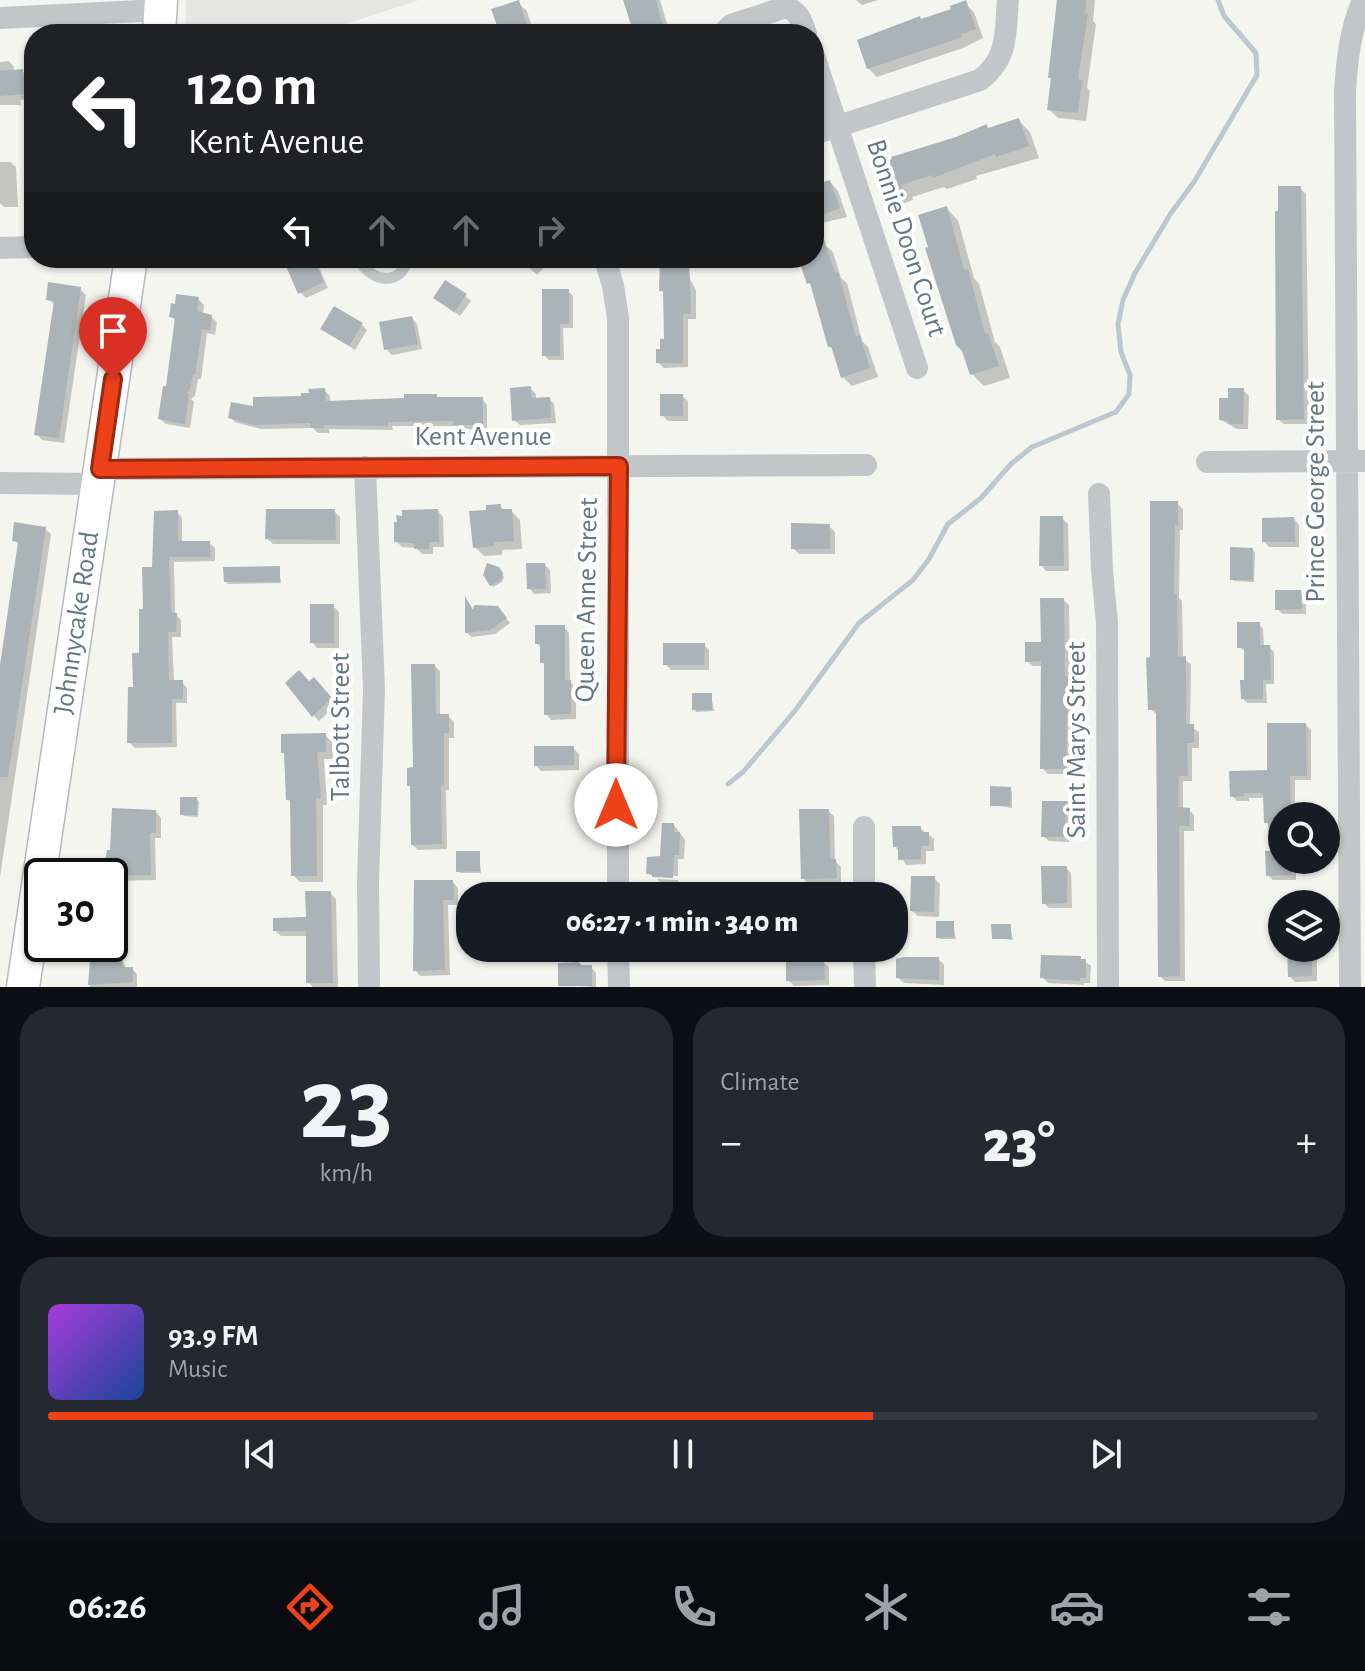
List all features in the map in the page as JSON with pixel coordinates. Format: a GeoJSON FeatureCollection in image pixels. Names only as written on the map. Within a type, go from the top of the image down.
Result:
{"type":"FeatureCollection","features":[{"type":"Feature","properties":{"kind":"main road","name":"Johnnycake Road"},"geometry":{"type":"LineString","coordinates":[[23,987],[130,268]]}},
{"type":"Feature","properties":{"kind":"street"},"geometry":{"type":"LineString","coordinates":[[824,131],[980,80],[998,64],[1003,53],[1008,0]]}},
{"type":"Feature","properties":{"kind":"street","name":"Prince George Street"},"geometry":{"type":"LineString","coordinates":[[1350,987],[1356,461],[1345,92],[1348,54],[1355,19],[1363,0]]}},
{"type":"Feature","properties":{"kind":"street"},"geometry":{"type":"LineString","coordinates":[[734,24],[786,7],[800,18],[802,24]]}},
{"type":"Feature","properties":{"kind":"street"},"geometry":{"type":"LineString","coordinates":[[0,18],[160,15]]}},
{"type":"Feature","properties":{"kind":"street","name":"Bonnie Doon Court"},"geometry":{"type":"LineString","coordinates":[[824,84],[917,368]]}},
{"type":"Feature","properties":{"kind":"street"},"geometry":{"type":"LineString","coordinates":[[0,248],[24,247]]}},
{"type":"Feature","properties":{"kind":"street","name":"Queen Anne Street"},"geometry":{"type":"LineString","coordinates":[[608,268],[618,318],[618,882]]}},
{"type":"Feature","properties":{"kind":"street"},"geometry":{"type":"LineString","coordinates":[[1207,462],[1356,461]]}},
{"type":"Feature","properties":{"kind":"street","name":"Kent Avenue"},"geometry":{"type":"LineString","coordinates":[[0,483],[99,476],[365,467],[866,465]]}},
{"type":"Feature","properties":{"kind":"street","name":"Talbott Street"},"geometry":{"type":"LineString","coordinates":[[365,467],[374,689],[368,882],[369,987]]}},
{"type":"Feature","properties":{"kind":"street","name":"Saint Marys Street"},"geometry":{"type":"LineString","coordinates":[[1099,494],[1107,623],[1108,987]]}},
{"type":"Feature","properties":{"kind":"street"},"geometry":{"type":"LineString","coordinates":[[864,827],[864,882]]}},
{"type":"Feature","properties":{"kind":"street"},"geometry":{"type":"LineString","coordinates":[[618,962],[619,987]]}},
{"type":"Feature","properties":{"kind":"street"},"geometry":{"type":"LineString","coordinates":[[864,962],[865,987]]}},
{"type":"Feature","properties":{"kind":"lane"},"geometry":{"type":"LineString","coordinates":[[365,268],[369,274],[390,280],[402,273],[404,268]]}},
{"type":"Feature","properties":{"kind":"shaded area"},"geometry":{"type":"Polygon","coordinates":[[[186,0],[419,0],[346,24],[185,24],[186,0]]]}},
{"type":"Feature","properties":{"kind":"building"},"geometry":{"type":"Polygon","coordinates":[[[519,0],[527,24],[496,24],[491,9],[519,0]]]}},
{"type":"Feature","properties":{"kind":"building"},"geometry":{"type":"Polygon","coordinates":[[[623,0],[656,0],[662,24],[631,24],[623,0]]]}},
{"type":"Feature","properties":{"kind":"building"},"geometry":{"type":"Polygon","coordinates":[[[966,0],[976,29],[961,34],[962,37],[867,69],[857,40],[920,16],[921,19],[951,9],[950,6],[966,0]]]}},
{"type":"Feature","properties":{"kind":"building"},"geometry":{"type":"Polygon","coordinates":[[[1057,0],[1086,0],[1085,13],[1088,13],[1078,79],[1082,80],[1078,113],[1047,110],[1057,0]]]}},
{"type":"Feature","properties":{"kind":"building"},"geometry":{"type":"Polygon","coordinates":[[[23,69],[24,94],[0,96],[0,71],[23,69]]]}},
{"type":"Feature","properties":{"kind":"building"},"geometry":{"type":"Polygon","coordinates":[[[1019,118],[1029,146],[996,157],[995,154],[933,178],[932,175],[901,185],[902,188],[886,194],[877,165],[891,157],[987,124],[988,128],[1019,118]]]}},
{"type":"Feature","properties":{"kind":"building"},"geometry":{"type":"Polygon","coordinates":[[[830,180],[840,208],[824,214],[824,182],[830,180]]]}},
{"type":"Feature","properties":{"kind":"building"},"geometry":{"type":"Polygon","coordinates":[[[1278,186],[1301,186],[1304,419],[1276,420],[1275,211],[1278,211],[1278,186]]]}},
{"type":"Feature","properties":{"kind":"building"},"geometry":{"type":"Polygon","coordinates":[[[947,206],[964,270],[968,269],[985,334],[988,333],[999,366],[970,375],[962,351],[956,345],[925,248],[928,247],[918,215],[947,206]]]}},
{"type":"Feature","properties":{"kind":"building"},"geometry":{"type":"Polygon","coordinates":[[[824,239],[835,273],[838,272],[856,337],[860,335],[870,368],[841,378],[831,346],[828,347],[810,283],[807,284],[801,268],[824,268],[824,239]]]}},
{"type":"Feature","properties":{"kind":"building"},"geometry":{"type":"Polygon","coordinates":[[[287,268],[318,268],[324,282],[298,294],[287,268]]]}},
{"type":"Feature","properties":{"kind":"building"},"geometry":{"type":"Polygon","coordinates":[[[660,268],[689,268],[691,314],[683,314],[683,363],[656,363],[656,349],[660,349],[660,339],[664,339],[663,291],[659,291],[660,268]]]}},
{"type":"Feature","properties":{"kind":"building"},"geometry":{"type":"Polygon","coordinates":[[[445,280],[467,294],[454,312],[433,298],[445,280]]]}},
{"type":"Feature","properties":{"kind":"building"},"geometry":{"type":"Polygon","coordinates":[[[48,282],[81,287],[59,438],[34,435],[54,301],[46,300],[48,282]]]}},
{"type":"Feature","properties":{"kind":"building"},"geometry":{"type":"Polygon","coordinates":[[[542,289],[569,289],[569,324],[560,324],[560,356],[542,356],[542,289]]]}},
{"type":"Feature","properties":{"kind":"building"},"geometry":{"type":"Polygon","coordinates":[[[176,294],[199,297],[197,311],[212,315],[210,330],[202,329],[195,375],[186,393],[189,394],[185,424],[158,419],[163,386],[166,386],[175,318],[169,317],[171,303],[175,304],[176,294]]]}},
{"type":"Feature","properties":{"kind":"building"},"geometry":{"type":"Polygon","coordinates":[[[334,306],[363,323],[349,346],[320,329],[334,306]]]}},
{"type":"Feature","properties":{"kind":"building"},"geometry":{"type":"Polygon","coordinates":[[[412,316],[418,344],[384,350],[379,322],[412,316]]]}},
{"type":"Feature","properties":{"kind":"building"},"geometry":{"type":"Polygon","coordinates":[[[531,386],[532,398],[550,397],[551,418],[512,421],[510,388],[531,386]]]}},
{"type":"Feature","properties":{"kind":"building"},"geometry":{"type":"Polygon","coordinates":[[[325,388],[326,401],[404,398],[404,394],[483,397],[483,425],[453,425],[453,421],[388,422],[388,426],[324,425],[324,428],[310,428],[310,423],[254,425],[228,418],[231,402],[253,406],[253,397],[301,396],[301,393],[309,393],[308,389],[325,388]]]}},
{"type":"Feature","properties":{"kind":"building"},"geometry":{"type":"Polygon","coordinates":[[[1228,388],[1244,388],[1243,424],[1219,420],[1219,398],[1228,398],[1228,388]]]}},
{"type":"Feature","properties":{"kind":"building"},"geometry":{"type":"Polygon","coordinates":[[[660,394],[683,394],[683,416],[660,416],[660,394]]]}},
{"type":"Feature","properties":{"kind":"building"},"geometry":{"type":"Polygon","coordinates":[[[1150,501],[1178,501],[1174,594],[1177,594],[1178,657],[1186,656],[1186,724],[1194,724],[1194,743],[1187,743],[1188,776],[1179,776],[1178,807],[1190,808],[1189,826],[1179,826],[1180,976],[1158,977],[1156,710],[1148,710],[1146,658],[1150,657],[1150,501]]]}},
{"type":"Feature","properties":{"kind":"building"},"geometry":{"type":"Polygon","coordinates":[[[501,504],[501,509],[512,509],[514,541],[473,548],[469,511],[486,510],[486,505],[501,504]]]}},
{"type":"Feature","properties":{"kind":"building"},"geometry":{"type":"Polygon","coordinates":[[[266,509],[335,509],[336,540],[265,539],[266,509]]]}},
{"type":"Feature","properties":{"kind":"building"},"geometry":{"type":"Polygon","coordinates":[[[438,509],[439,542],[429,542],[429,549],[414,549],[414,543],[394,542],[394,522],[397,522],[396,515],[402,516],[402,510],[438,509]]]}},
{"type":"Feature","properties":{"kind":"building"},"geometry":{"type":"Polygon","coordinates":[[[178,510],[178,541],[210,541],[210,557],[169,557],[171,613],[177,613],[176,632],[168,632],[169,680],[183,680],[183,699],[172,699],[172,743],[127,743],[128,687],[133,687],[132,653],[139,653],[139,609],[143,609],[142,567],[152,567],[154,511],[178,510]]]}},
{"type":"Feature","properties":{"kind":"building"},"geometry":{"type":"Polygon","coordinates":[[[1040,516],[1063,516],[1064,566],[1039,566],[1040,516]]]}},
{"type":"Feature","properties":{"kind":"building"},"geometry":{"type":"Polygon","coordinates":[[[1294,517],[1295,542],[1262,542],[1262,518],[1294,517]]]}},
{"type":"Feature","properties":{"kind":"building"},"geometry":{"type":"Polygon","coordinates":[[[14,522],[46,527],[8,777],[0,777],[0,665],[18,542],[12,541],[14,522]]]}},
{"type":"Feature","properties":{"kind":"building"},"geometry":{"type":"Polygon","coordinates":[[[791,523],[830,524],[830,549],[791,549],[791,523]]]}},
{"type":"Feature","properties":{"kind":"building"},"geometry":{"type":"Polygon","coordinates":[[[1230,547],[1253,548],[1253,580],[1230,580],[1230,547]]]}},
{"type":"Feature","properties":{"kind":"building"},"geometry":{"type":"Polygon","coordinates":[[[487,563],[499,567],[503,573],[501,580],[490,586],[483,575],[487,563]]]}},
{"type":"Feature","properties":{"kind":"building"},"geometry":{"type":"Polygon","coordinates":[[[526,563],[545,563],[546,589],[527,589],[526,563]]]}},
{"type":"Feature","properties":{"kind":"building"},"geometry":{"type":"Polygon","coordinates":[[[280,566],[280,582],[224,582],[223,567],[280,566]]]}},
{"type":"Feature","properties":{"kind":"building"},"geometry":{"type":"Polygon","coordinates":[[[1275,590],[1301,590],[1302,609],[1275,610],[1275,590]]]}},
{"type":"Feature","properties":{"kind":"building"},"geometry":{"type":"Polygon","coordinates":[[[465,596],[473,610],[474,605],[498,606],[507,618],[490,630],[465,633],[465,596]]]}},
{"type":"Feature","properties":{"kind":"building"},"geometry":{"type":"Polygon","coordinates":[[[1040,598],[1064,598],[1065,676],[1068,676],[1066,769],[1040,769],[1041,661],[1025,662],[1025,642],[1041,642],[1040,598]]]}},
{"type":"Feature","properties":{"kind":"building"},"geometry":{"type":"Polygon","coordinates":[[[310,604],[334,604],[334,643],[310,643],[310,604]]]}},
{"type":"Feature","properties":{"kind":"building"},"geometry":{"type":"Polygon","coordinates":[[[1237,622],[1260,622],[1260,645],[1270,645],[1271,680],[1263,680],[1263,699],[1241,699],[1244,648],[1237,648],[1237,622]]]}},
{"type":"Feature","properties":{"kind":"building"},"geometry":{"type":"Polygon","coordinates":[[[535,625],[565,625],[565,680],[571,680],[571,714],[544,715],[544,663],[540,663],[540,644],[535,644],[535,625]]]}},
{"type":"Feature","properties":{"kind":"building"},"geometry":{"type":"Polygon","coordinates":[[[663,643],[705,643],[704,665],[663,665],[663,643]]]}},
{"type":"Feature","properties":{"kind":"building"},"geometry":{"type":"Polygon","coordinates":[[[411,664],[435,664],[436,714],[449,714],[449,733],[444,733],[444,785],[441,785],[442,844],[411,845],[407,768],[413,767],[411,664]]]}},
{"type":"Feature","properties":{"kind":"building"},"geometry":{"type":"Polygon","coordinates":[[[299,670],[309,681],[314,677],[332,698],[312,717],[285,683],[299,670]]]}},
{"type":"Feature","properties":{"kind":"building"},"geometry":{"type":"Polygon","coordinates":[[[692,693],[712,693],[712,710],[692,710],[692,693]]]}},
{"type":"Feature","properties":{"kind":"building"},"geometry":{"type":"Polygon","coordinates":[[[1267,723],[1306,723],[1307,776],[1290,776],[1291,802],[1268,802],[1268,823],[1264,823],[1263,793],[1230,797],[1229,771],[1267,770],[1267,723]]]}},
{"type":"Feature","properties":{"kind":"building"},"geometry":{"type":"Polygon","coordinates":[[[326,733],[326,752],[317,752],[321,798],[316,798],[317,876],[291,876],[290,800],[286,800],[281,734],[326,733]]]}},
{"type":"Feature","properties":{"kind":"building"},"geometry":{"type":"Polygon","coordinates":[[[534,746],[574,746],[574,765],[534,766],[534,746]]]}},
{"type":"Feature","properties":{"kind":"building"},"geometry":{"type":"Polygon","coordinates":[[[990,786],[1011,787],[1010,806],[990,806],[990,786]]]}},
{"type":"Feature","properties":{"kind":"building"},"geometry":{"type":"Polygon","coordinates":[[[180,797],[197,797],[197,815],[180,815],[180,797]]]}},
{"type":"Feature","properties":{"kind":"building"},"geometry":{"type":"Polygon","coordinates":[[[1042,801],[1068,801],[1064,837],[1041,837],[1042,801]]]}},
{"type":"Feature","properties":{"kind":"building"},"geometry":{"type":"Polygon","coordinates":[[[112,808],[156,810],[156,833],[150,833],[151,875],[128,876],[128,858],[106,858],[107,850],[110,850],[112,808]]]}},
{"type":"Feature","properties":{"kind":"building"},"geometry":{"type":"Polygon","coordinates":[[[799,809],[829,809],[830,859],[836,859],[837,878],[801,879],[799,809]]]}},
{"type":"Feature","properties":{"kind":"building"},"geometry":{"type":"Polygon","coordinates":[[[662,823],[674,823],[674,832],[680,832],[679,855],[674,855],[673,878],[646,874],[647,857],[660,856],[662,823]]]}},
{"type":"Feature","properties":{"kind":"building"},"geometry":{"type":"Polygon","coordinates":[[[892,826],[921,826],[921,832],[929,832],[929,846],[921,846],[921,859],[898,860],[898,847],[893,847],[892,826]]]}},
{"type":"Feature","properties":{"kind":"building"},"geometry":{"type":"Polygon","coordinates":[[[456,851],[480,851],[480,871],[456,872],[456,851]]]}},
{"type":"Feature","properties":{"kind":"building"},"geometry":{"type":"Polygon","coordinates":[[[1265,851],[1268,851],[1268,874],[1292,875],[1266,876],[1265,851]]]}},
{"type":"Feature","properties":{"kind":"building"},"geometry":{"type":"Polygon","coordinates":[[[1041,866],[1067,866],[1067,903],[1042,904],[1041,866]]]}},
{"type":"Feature","properties":{"kind":"building"},"geometry":{"type":"Polygon","coordinates":[[[911,876],[935,876],[934,912],[910,911],[911,876]]]}},
{"type":"Feature","properties":{"kind":"building"},"geometry":{"type":"Polygon","coordinates":[[[414,880],[453,880],[454,900],[443,900],[445,970],[413,971],[414,880]]]}},
{"type":"Feature","properties":{"kind":"building"},"geometry":{"type":"Polygon","coordinates":[[[305,891],[331,891],[333,983],[306,983],[306,931],[273,931],[273,918],[306,917],[305,891]]]}},
{"type":"Feature","properties":{"kind":"building"},"geometry":{"type":"Polygon","coordinates":[[[936,921],[954,921],[954,937],[936,938],[936,921]]]}},
{"type":"Feature","properties":{"kind":"building"},"geometry":{"type":"Polygon","coordinates":[[[991,924],[1011,924],[1011,939],[992,939],[991,924]]]}},
{"type":"Feature","properties":{"kind":"building"},"geometry":{"type":"Polygon","coordinates":[[[1041,955],[1081,956],[1081,959],[1086,959],[1086,978],[1080,978],[1080,981],[1040,978],[1041,955]]]}},
{"type":"Feature","properties":{"kind":"building"},"geometry":{"type":"Polygon","coordinates":[[[908,957],[939,957],[939,980],[896,978],[896,962],[908,962],[908,957]]]}},
{"type":"Feature","properties":{"kind":"building"},"geometry":{"type":"Polygon","coordinates":[[[90,962],[122,962],[123,967],[133,967],[133,982],[88,985],[90,962]]]}},
{"type":"Feature","properties":{"kind":"building"},"geometry":{"type":"Polygon","coordinates":[[[786,962],[824,962],[825,980],[786,981],[786,962]]]}},
{"type":"Feature","properties":{"kind":"building"},"geometry":{"type":"Polygon","coordinates":[[[1287,962],[1312,962],[1312,976],[1288,977],[1287,962]]]}},
{"type":"Feature","properties":{"kind":"building"},"geometry":{"type":"Polygon","coordinates":[[[558,963],[592,965],[592,986],[558,986],[558,963]]]}},
{"type":"Feature","properties":{"kind":"waterway"},"geometry":{"type":"LineString","coordinates":[[728,784],[743,772],[794,712],[859,623],[913,580],[929,559],[948,524],[981,498],[1011,464],[1032,447],[1116,412],[1129,394],[1130,375],[1121,352],[1118,324],[1123,300],[1135,273],[1171,213],[1194,182],[1257,75],[1256,53],[1224,16],[1218,0]]}},
{"type":"Feature","properties":{"kind":"route"},"geometry":{"type":"LineString","coordinates":[[113,379],[100,469],[619,466],[616,805]]}}]}
